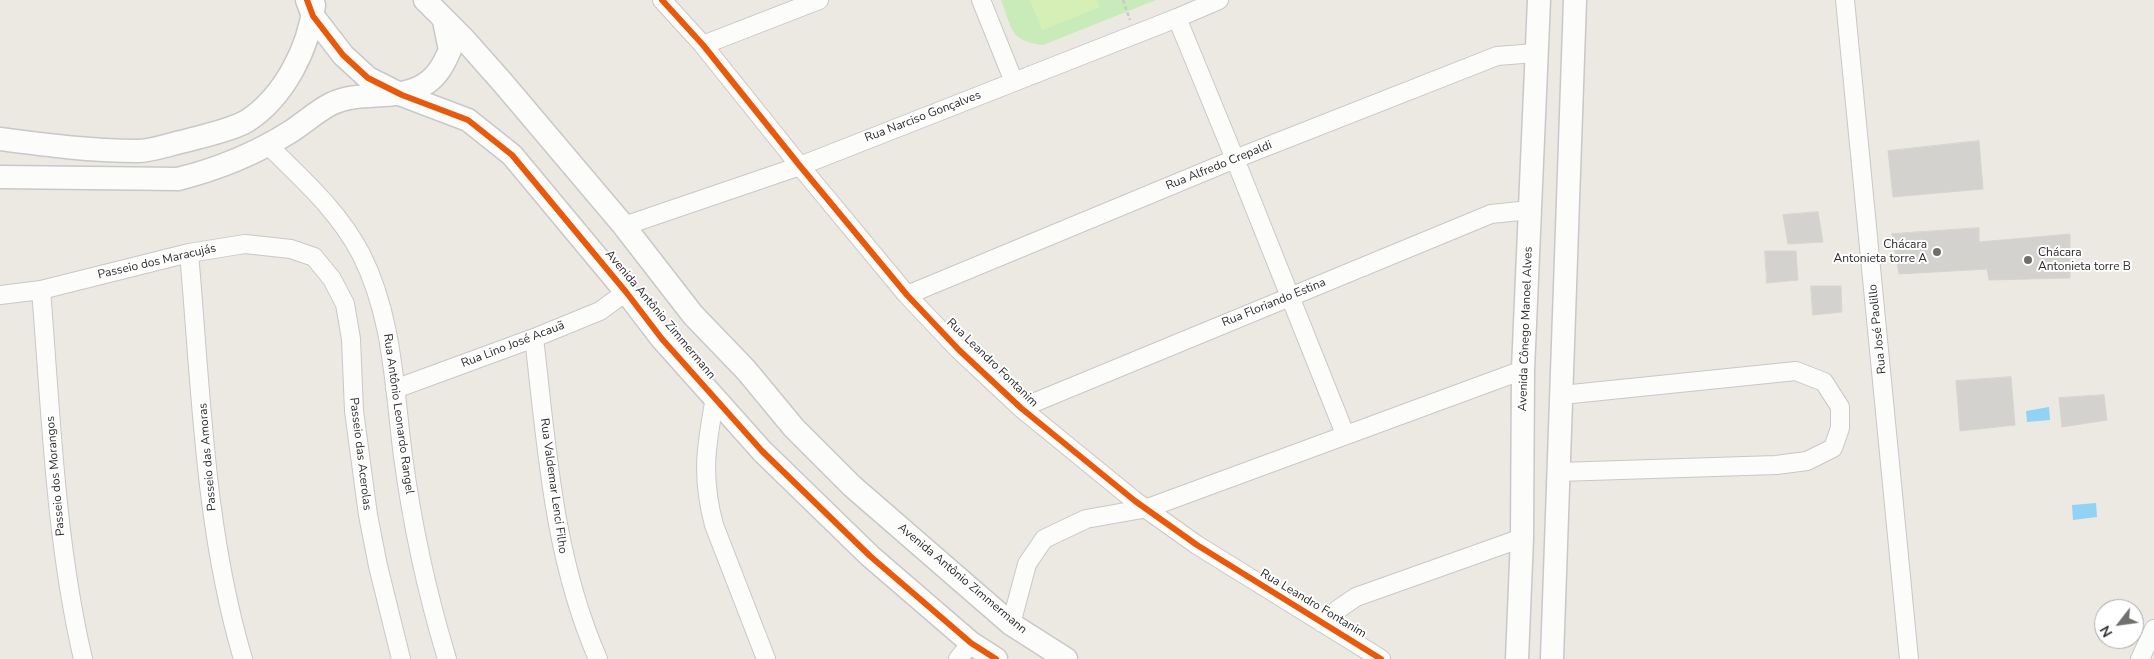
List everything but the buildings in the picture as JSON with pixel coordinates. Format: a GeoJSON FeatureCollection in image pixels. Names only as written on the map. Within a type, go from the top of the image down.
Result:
{"type":"FeatureCollection","features":[{"type":"Feature","properties":{"kind":"street","name":"Rua Leandro Fontanim"},"geometry":{"type":"LineString","coordinates":[[662,0],[703,45],[907,295],[959,350],[1021,408],[1135,501],[1148,508],[1198,545],[1381,659]]}},
{"type":"Feature","properties":{"kind":"street"},"geometry":{"type":"LineString","coordinates":[[703,45],[819,0]]}},
{"type":"Feature","properties":{"kind":"street"},"geometry":{"type":"LineString","coordinates":[[981,0],[1014,82]]}},
{"type":"Feature","properties":{"kind":"street","name":"Rua Narciso Gonçalves"},"geometry":{"type":"LineString","coordinates":[[624,226],[800,166],[1134,33],[1177,18],[1218,0]]}},
{"type":"Feature","properties":{"kind":"street","name":"Avenida Cônego Manoel Alves"},"geometry":{"type":"LineString","coordinates":[[1517,659],[1522,538],[1523,370],[1539,0]]}},
{"type":"Feature","properties":{"kind":"street"},"geometry":{"type":"LineString","coordinates":[[1552,659],[1575,0]]}},
{"type":"Feature","properties":{"kind":"street","name":"Rua José Paolillo"},"geometry":{"type":"LineString","coordinates":[[1844,0],[1909,659]]}},
{"type":"Feature","properties":{"kind":"street","name":"Avenida Antônio Zimmermann"},"geometry":{"type":"LineString","coordinates":[[427,1],[444,21],[471,47],[624,226],[693,316],[746,370],[794,428],[852,486],[1011,624],[1066,659]]}},
{"type":"Feature","properties":{"kind":"street"},"geometry":{"type":"LineString","coordinates":[[0,139],[139,151],[190,139],[246,121],[266,104],[284,83],[302,51],[311,5]]}},
{"type":"Feature","properties":{"kind":"street","name":"Avenida Antônio Zimmermann"},"geometry":{"type":"LineString","coordinates":[[311,5],[343,55],[368,78],[402,95],[468,120],[512,155],[626,292],[662,339],[762,451],[965,651],[996,659]]}},
{"type":"Feature","properties":{"kind":"street"},"geometry":{"type":"LineString","coordinates":[[1177,18],[1345,434]]}},
{"type":"Feature","properties":{"kind":"street"},"geometry":{"type":"LineString","coordinates":[[0,176],[178,179],[223,166],[268,145],[331,104],[350,97],[402,95],[434,78],[450,50],[444,21]]}},
{"type":"Feature","properties":{"kind":"street","name":"Rua Alfredo Crepaldi"},"geometry":{"type":"LineString","coordinates":[[907,295],[1235,159],[1497,56],[1536,53]]}},
{"type":"Feature","properties":{"kind":"street","name":"Rua Antônio Leonardo Rangel"},"geometry":{"type":"LineString","coordinates":[[268,145],[323,199],[338,217],[361,254],[381,307],[393,357],[403,458],[419,549],[446,659]]}},
{"type":"Feature","properties":{"kind":"street","name":"Rua Floriando Estina"},"geometry":{"type":"LineString","coordinates":[[1021,408],[1491,214],[1530,210]]}},
{"type":"Feature","properties":{"kind":"street","name":"Passeio dos Maracujás"},"geometry":{"type":"LineString","coordinates":[[0,295],[41,290],[189,252],[245,244],[291,249],[314,257]]}},
{"type":"Feature","properties":{"kind":"street","name":"Passeio das Amoras"},"geometry":{"type":"LineString","coordinates":[[189,252],[213,516],[230,609],[244,659]]}},
{"type":"Feature","properties":{"kind":"street","name":"Passeio das Acerolas"},"geometry":{"type":"LineString","coordinates":[[314,257],[332,279],[346,304],[351,339],[354,411],[365,498],[378,566],[401,659]]}},
{"type":"Feature","properties":{"kind":"street","name":"Passeio dos Morangos"},"geometry":{"type":"LineString","coordinates":[[41,290],[62,544],[69,591],[83,659]]}},
{"type":"Feature","properties":{"kind":"street","name":"Rua Lino José Acauã"},"geometry":{"type":"LineString","coordinates":[[395,390],[600,311],[626,292]]}},
{"type":"Feature","properties":{"kind":"street","name":"Rua Valdemar Lenci Filho"},"geometry":{"type":"LineString","coordinates":[[534,338],[558,534],[575,599],[598,659]]}},
{"type":"Feature","properties":{"kind":"street"},"geometry":{"type":"LineString","coordinates":[[1011,624],[1027,564],[1044,539],[1086,519],[1148,508],[1523,370]]}},
{"type":"Feature","properties":{"kind":"street"},"geometry":{"type":"LineString","coordinates":[[1559,472],[1776,465],[1807,462],[1833,448],[1840,428],[1840,407],[1824,382],[1796,371],[1562,395]]}},
{"type":"Feature","properties":{"kind":"street"},"geometry":{"type":"LineString","coordinates":[[715,398],[706,448],[705,467],[709,506],[714,524],[766,659]]}},
{"type":"Feature","properties":{"kind":"street","name":"Rua Leandro Fontanim"},"geometry":{"type":"LineString","coordinates":[[1322,623],[1356,597],[1522,538]]}},
{"type":"Feature","properties":{"kind":"street"},"geometry":{"type":"LineString","coordinates":[[2140,659],[2154,629]]}},
{"type":"Feature","properties":{"kind":"path"},"geometry":{"type":"LineString","coordinates":[[1122,0],[1134,33]]}},
{"type":"Feature","properties":{"kind":"green space"},"geometry":{"type":"Polygon","coordinates":[[[1001,0],[1156,0],[1043,45],[1024,40],[1013,31],[1001,0]]]}},
{"type":"Feature","properties":{"kind":"green space"},"geometry":{"type":"Polygon","coordinates":[[[1030,0],[1097,0],[1100,7],[1042,30],[1030,0]]]}},
{"type":"Feature","properties":{"kind":"water"},"geometry":{"type":"Polygon","coordinates":[[[2049,407],[2050,420],[2027,422],[2026,411],[2049,407]]]}},
{"type":"Feature","properties":{"kind":"water"},"geometry":{"type":"Polygon","coordinates":[[[2096,503],[2097,517],[2073,520],[2072,505],[2096,503]]]}},
{"type":"Feature","properties":{"kind":"cycle path"},"geometry":{"type":"LineString","coordinates":[[307,0],[313,16],[343,55],[368,78],[402,95],[468,120],[512,155],[626,292],[662,339],[762,451],[870,556],[971,643],[996,659]]}},
{"type":"Feature","properties":{"kind":"cycle path"},"geometry":{"type":"LineString","coordinates":[[662,0],[703,45],[907,295],[959,350],[1021,408],[1135,501],[1197,545],[1381,659]]}},
{"type":"Feature","properties":{"kind":"place","name":"Chácara Antonieta torre A"},"geometry":{"type":"Point","coordinates":[1937,252]}},
{"type":"Feature","properties":{"kind":"place","name":"Chácara Antonieta torre B"},"geometry":{"type":"Point","coordinates":[2028,260]}}]}
